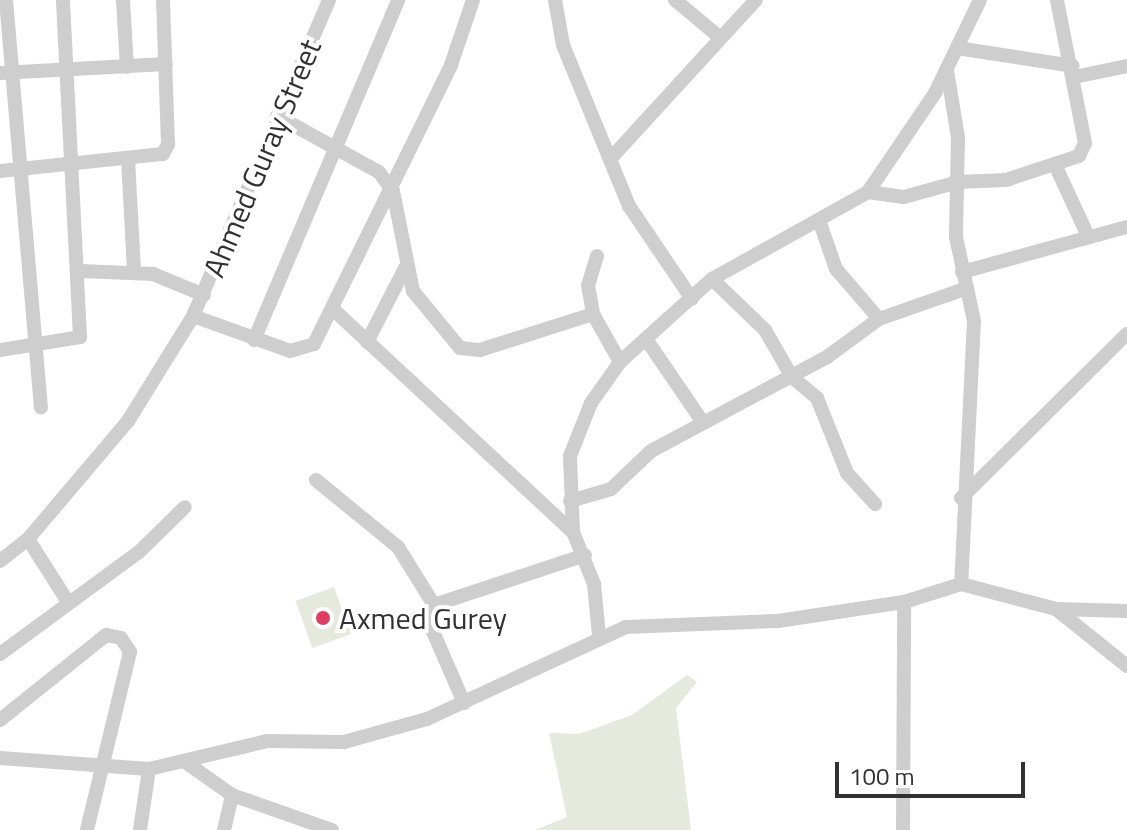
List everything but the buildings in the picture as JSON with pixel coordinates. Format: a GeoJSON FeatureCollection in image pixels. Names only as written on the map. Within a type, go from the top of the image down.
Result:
{"type":"FeatureCollection","features":[{"type":"Feature","properties":{"kind":"street"},"geometry":{"type":"LineString","coordinates":[[6,0],[5,73],[22,168],[32,349],[41,408]]}},
{"type":"Feature","properties":{"kind":"street"},"geometry":{"type":"LineString","coordinates":[[0,350],[32,349],[80,337],[81,271],[71,161],[63,0]]}},
{"type":"Feature","properties":{"kind":"street"},"geometry":{"type":"LineString","coordinates":[[123,0],[127,67]]}},
{"type":"Feature","properties":{"kind":"street"},"geometry":{"type":"LineString","coordinates":[[0,171],[71,161],[163,154],[168,144],[163,0]]}},
{"type":"Feature","properties":{"kind":"street","name":"Ahmed Guray Street"},"geometry":{"type":"LineString","coordinates":[[2,555],[28,539],[128,421],[193,316],[329,0]]}},
{"type":"Feature","properties":{"kind":"street"},"geometry":{"type":"LineString","coordinates":[[254,340],[398,0]]}},
{"type":"Feature","properties":{"kind":"street"},"geometry":{"type":"LineString","coordinates":[[193,316],[254,340],[304,353],[336,312],[468,28],[473,0]]}},
{"type":"Feature","properties":{"kind":"street"},"geometry":{"type":"LineString","coordinates":[[555,0],[563,45],[612,157],[629,206],[692,299]]}},
{"type":"Feature","properties":{"kind":"street"},"geometry":{"type":"LineString","coordinates":[[675,0],[718,36]]}},
{"type":"Feature","properties":{"kind":"street"},"geometry":{"type":"LineString","coordinates":[[612,157],[718,36],[756,0]]}},
{"type":"Feature","properties":{"kind":"street"},"geometry":{"type":"LineString","coordinates":[[573,532],[570,456],[591,403],[620,362],[712,279],[820,223],[868,192],[947,70],[980,0]]}},
{"type":"Feature","properties":{"kind":"street"},"geometry":{"type":"LineString","coordinates":[[868,192],[904,197],[958,182],[1057,169],[1084,150],[1073,72],[1057,0]]}},
{"type":"Feature","properties":{"kind":"street"},"geometry":{"type":"LineString","coordinates":[[957,48],[1073,72],[1127,66]]}},
{"type":"Feature","properties":{"kind":"street"},"geometry":{"type":"LineString","coordinates":[[5,73],[66,73],[166,64]]}},
{"type":"Feature","properties":{"kind":"street"},"geometry":{"type":"LineString","coordinates":[[947,70],[958,182],[962,290],[974,321],[975,357],[961,498],[961,584]]}},
{"type":"Feature","properties":{"kind":"street"},"geometry":{"type":"LineString","coordinates":[[277,116],[379,172],[393,191],[405,268],[423,310],[471,352],[593,314]]}},
{"type":"Feature","properties":{"kind":"street"},"geometry":{"type":"LineString","coordinates":[[128,159],[134,271]]}},
{"type":"Feature","properties":{"kind":"street"},"geometry":{"type":"LineString","coordinates":[[1057,169],[1088,236]]}},
{"type":"Feature","properties":{"kind":"street"},"geometry":{"type":"LineString","coordinates":[[820,223],[836,269],[879,319]]}},
{"type":"Feature","properties":{"kind":"street"},"geometry":{"type":"LineString","coordinates":[[962,272],[1127,227]]}},
{"type":"Feature","properties":{"kind":"street"},"geometry":{"type":"LineString","coordinates":[[597,256],[588,285],[593,314],[620,362]]}},
{"type":"Feature","properties":{"kind":"street"},"geometry":{"type":"LineString","coordinates":[[367,342],[405,268]]}},
{"type":"Feature","properties":{"kind":"street"},"geometry":{"type":"LineString","coordinates":[[81,271],[134,271],[204,295]]}},
{"type":"Feature","properties":{"kind":"street"},"geometry":{"type":"LineString","coordinates":[[712,279],[765,330],[792,377],[817,398],[847,473],[875,504]]}},
{"type":"Feature","properties":{"kind":"street"},"geometry":{"type":"LineString","coordinates":[[570,501],[611,489],[651,451],[702,421],[792,377],[879,319],[962,290]]}},
{"type":"Feature","properties":{"kind":"street"},"geometry":{"type":"LineString","coordinates":[[336,312],[573,532],[585,555],[599,635]]}},
{"type":"Feature","properties":{"kind":"street"},"geometry":{"type":"LineString","coordinates":[[961,498],[1127,334]]}},
{"type":"Feature","properties":{"kind":"street"},"geometry":{"type":"LineString","coordinates":[[646,339],[702,421]]}},
{"type":"Feature","properties":{"kind":"street"},"geometry":{"type":"LineString","coordinates":[[316,480],[398,547],[434,605]]}},
{"type":"Feature","properties":{"kind":"street"},"geometry":{"type":"LineString","coordinates":[[0,654],[139,552],[185,507]]}},
{"type":"Feature","properties":{"kind":"street"},"geometry":{"type":"LineString","coordinates":[[28,539],[68,602]]}},
{"type":"Feature","properties":{"kind":"street"},"geometry":{"type":"LineString","coordinates":[[464,703],[427,618],[434,605],[585,555]]}},
{"type":"Feature","properties":{"kind":"street"},"geometry":{"type":"LineString","coordinates":[[0,758],[101,769],[149,769],[267,741],[344,742],[464,703],[599,635],[904,602],[961,584],[1056,609],[1127,611]]}},
{"type":"Feature","properties":{"kind":"street"},"geometry":{"type":"LineString","coordinates":[[903,830],[904,602]]}},
{"type":"Feature","properties":{"kind":"street"},"geometry":{"type":"LineString","coordinates":[[1056,609],[1127,666]]}},
{"type":"Feature","properties":{"kind":"street"},"geometry":{"type":"LineString","coordinates":[[0,720],[106,635],[121,638],[130,652],[87,830]]}},
{"type":"Feature","properties":{"kind":"street"},"geometry":{"type":"LineString","coordinates":[[184,761],[232,795],[289,824],[332,830]]}},
{"type":"Feature","properties":{"kind":"street"},"geometry":{"type":"LineString","coordinates":[[140,830],[149,769]]}},
{"type":"Feature","properties":{"kind":"street"},"geometry":{"type":"LineString","coordinates":[[224,830],[232,795]]}},
{"type":"Feature","properties":{"kind":"shaded area","name":"Axmed Gurey"},"geometry":{"type":"Polygon","coordinates":[[[334,587],[351,634],[313,648],[295,601],[334,587]]]}},
{"type":"Feature","properties":{"kind":"shaded area"},"geometry":{"type":"Polygon","coordinates":[[[687,675],[697,682],[676,708],[691,830],[535,830],[567,817],[549,733],[579,734],[632,715],[687,675]]]}},
{"type":"Feature","properties":{"kind":"place","name":"Axmed Gurey"},"geometry":{"type":"Point","coordinates":[323,618]}}]}
